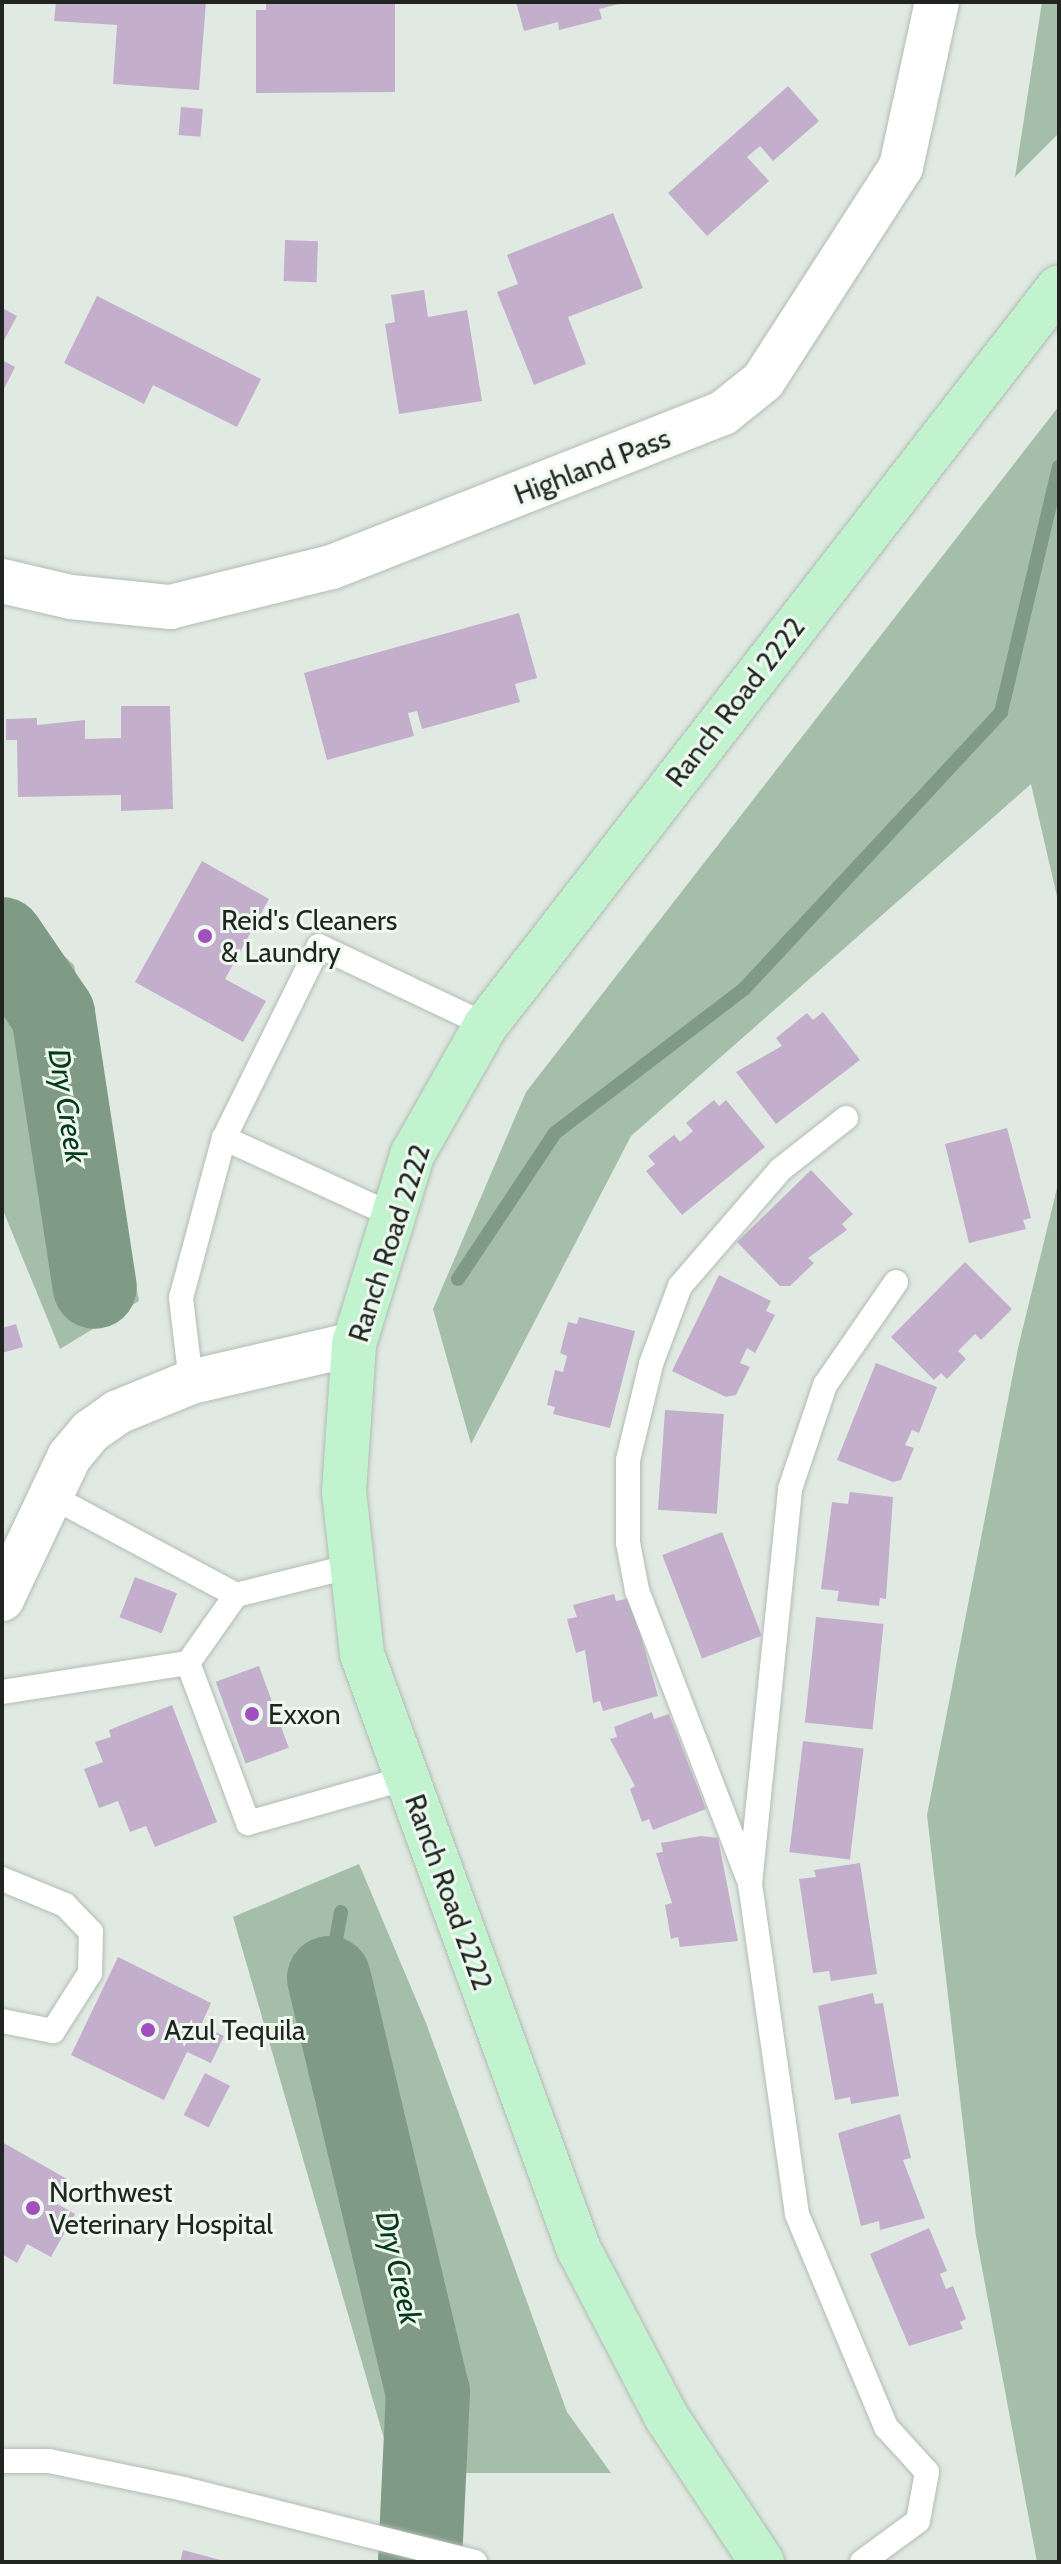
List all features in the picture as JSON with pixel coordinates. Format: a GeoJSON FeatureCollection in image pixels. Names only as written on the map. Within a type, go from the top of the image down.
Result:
{"type":"FeatureCollection","features":[{"type":"Feature","properties":{"kind":"main road","name":"Ranch Road 2222"},"geometry":{"type":"LineString","coordinates":[[762,2562],[667,2418],[579,2250],[362,1654],[344,1492],[354,1344],[412,1155],[486,1025],[1059,287]]}},
{"type":"Feature","properties":{"kind":"street","name":"Highland Pass"},"geometry":{"type":"LineString","coordinates":[[2,581],[71,597],[170,607],[332,567],[723,413],[763,381],[901,167],[937,2]]}},
{"type":"Feature","properties":{"kind":"street"},"geometry":{"type":"LineString","coordinates":[[2,1599],[49,1495],[91,1431],[118,1412],[191,1382],[354,1344]]}},
{"type":"Feature","properties":{"kind":"lane"},"geometry":{"type":"LineString","coordinates":[[191,1382],[181,1298],[224,1138],[319,946],[486,1025]]}},
{"type":"Feature","properties":{"kind":"lane"},"geometry":{"type":"LineString","coordinates":[[846,1118],[780,1170],[680,1286],[651,1364],[628,1460],[628,1543],[637,1590],[750,1884],[797,2214],[886,2427],[927,2472],[918,2521],[862,2562]]}},
{"type":"Feature","properties":{"kind":"lane"},"geometry":{"type":"LineString","coordinates":[[224,1138],[392,1215]]}},
{"type":"Feature","properties":{"kind":"lane"},"geometry":{"type":"LineString","coordinates":[[750,1884],[790,1489],[825,1385],[896,1282]]}},
{"type":"Feature","properties":{"kind":"lane"},"geometry":{"type":"LineString","coordinates":[[49,1495],[236,1595]]}},
{"type":"Feature","properties":{"kind":"lane"},"geometry":{"type":"LineString","coordinates":[[2,1692],[188,1663],[236,1595],[352,1566]]}},
{"type":"Feature","properties":{"kind":"lane"},"geometry":{"type":"LineString","coordinates":[[188,1663],[248,1823],[407,1778]]}},
{"type":"Feature","properties":{"kind":"lane"},"geometry":{"type":"LineString","coordinates":[[2,1879],[65,1905],[91,1932],[90,1973],[53,2031],[19,2029],[2,2021]]}},
{"type":"Feature","properties":{"kind":"lane"},"geometry":{"type":"LineString","coordinates":[[2,2461],[49,2461],[475,2562]]}},
{"type":"Feature","properties":{"kind":"green space"},"geometry":{"type":"Polygon","coordinates":[[[1042,2],[1059,2],[1059,133],[1015,177],[1042,2]]]}},
{"type":"Feature","properties":{"kind":"green space"},"geometry":{"type":"Polygon","coordinates":[[[1059,406],[1059,905],[1031,784],[631,1136],[471,1444],[433,1309],[526,1092],[1059,406]]]}},
{"type":"Feature","properties":{"kind":"green space"},"geometry":{"type":"Polygon","coordinates":[[[2,899],[74,965],[139,1301],[60,1349],[2,1208],[2,899]]]}},
{"type":"Feature","properties":{"kind":"green space"},"geometry":{"type":"Polygon","coordinates":[[[1059,1180],[1059,2562],[1037,2562],[976,2236],[927,1815],[1018,1348],[1059,1180]]]}},
{"type":"Feature","properties":{"kind":"green space"},"geometry":{"type":"Polygon","coordinates":[[[359,1864],[426,2023],[567,2412],[611,2473],[394,2473],[233,1917],[359,1864]]]}},
{"type":"Feature","properties":{"kind":"building"},"geometry":{"type":"Polygon","coordinates":[[[56,2],[206,2],[199,90],[113,84],[117,25],[54,21],[56,2]]]}},
{"type":"Feature","properties":{"kind":"building"},"geometry":{"type":"Polygon","coordinates":[[[266,2],[395,2],[395,92],[256,93],[256,10],[266,10],[266,2]]]}},
{"type":"Feature","properties":{"kind":"building"},"geometry":{"type":"Polygon","coordinates":[[[516,2],[623,3],[599,9],[602,19],[559,30],[558,22],[524,31],[516,2]]]}},
{"type":"Feature","properties":{"kind":"building"},"geometry":{"type":"Polygon","coordinates":[[[788,86],[819,121],[773,161],[760,146],[747,157],[769,181],[707,236],[668,193],[788,86]]]}},
{"type":"Feature","properties":{"kind":"building"},"geometry":{"type":"Polygon","coordinates":[[[181,107],[203,109],[200,137],[179,135],[181,107]]]}},
{"type":"Feature","properties":{"kind":"building"},"geometry":{"type":"Polygon","coordinates":[[[613,213],[643,288],[568,317],[586,364],[534,385],[497,292],[518,284],[507,255],[613,213]]]}},
{"type":"Feature","properties":{"kind":"building"},"geometry":{"type":"Polygon","coordinates":[[[285,240],[318,241],[317,282],[284,281],[285,240]]]}},
{"type":"Feature","properties":{"kind":"building"},"geometry":{"type":"Polygon","coordinates":[[[424,290],[428,317],[467,310],[482,401],[399,414],[385,324],[395,322],[391,295],[424,290]]]}},
{"type":"Feature","properties":{"kind":"building"},"geometry":{"type":"Polygon","coordinates":[[[97,296],[261,379],[237,427],[153,385],[144,404],[64,363],[97,296]]]}},
{"type":"Feature","properties":{"kind":"building"},"geometry":{"type":"Polygon","coordinates":[[[2,308],[17,316],[2,344],[2,308]]]}},
{"type":"Feature","properties":{"kind":"building"},"geometry":{"type":"Polygon","coordinates":[[[2,360],[15,367],[2,393],[2,360]]]}},
{"type":"Feature","properties":{"kind":"building"},"geometry":{"type":"Polygon","coordinates":[[[519,613],[537,678],[515,684],[520,702],[422,729],[417,711],[408,713],[414,736],[327,760],[304,673],[519,613]]]}},
{"type":"Feature","properties":{"kind":"building"},"geometry":{"type":"Polygon","coordinates":[[[121,706],[170,706],[173,809],[121,811],[121,795],[18,797],[17,740],[6,740],[6,719],[37,718],[37,725],[85,720],[85,739],[121,738],[121,706]]]}},
{"type":"Feature","properties":{"kind":"building","name":"Reid's Cleaners & Laundry"},"geometry":{"type":"Polygon","coordinates":[[[202,861],[269,899],[225,979],[266,1001],[243,1042],[135,982],[202,861]]]}},
{"type":"Feature","properties":{"kind":"building"},"geometry":{"type":"Polygon","coordinates":[[[823,1012],[860,1060],[776,1124],[736,1072],[782,1046],[776,1038],[807,1013],[813,1020],[823,1012]]]}},
{"type":"Feature","properties":{"kind":"building"},"geometry":{"type":"Polygon","coordinates":[[[714,1100],[719,1106],[726,1100],[765,1147],[682,1215],[646,1171],[655,1164],[648,1156],[674,1135],[680,1142],[693,1131],[686,1123],[714,1100]]]}},
{"type":"Feature","properties":{"kind":"building"},"geometry":{"type":"Polygon","coordinates":[[[1007,1128],[1031,1218],[1023,1220],[1026,1229],[969,1243],[945,1144],[1007,1128]]]}},
{"type":"Feature","properties":{"kind":"building"},"geometry":{"type":"Polygon","coordinates":[[[811,1170],[853,1214],[842,1224],[847,1230],[808,1258],[814,1263],[790,1286],[780,1286],[737,1242],[811,1170]]]}},
{"type":"Feature","properties":{"kind":"building"},"geometry":{"type":"Polygon","coordinates":[[[965,1262],[1012,1309],[981,1340],[975,1334],[958,1351],[966,1359],[947,1379],[941,1373],[934,1380],[891,1337],[965,1262]]]}},
{"type":"Feature","properties":{"kind":"building"},"geometry":{"type":"Polygon","coordinates":[[[719,1275],[771,1301],[766,1311],[775,1315],[755,1353],[747,1348],[740,1363],[750,1367],[736,1395],[726,1397],[672,1371],[719,1275]]]}},
{"type":"Feature","properties":{"kind":"building"},"geometry":{"type":"Polygon","coordinates":[[[579,1317],[635,1331],[610,1428],[553,1414],[555,1407],[547,1405],[555,1370],[563,1372],[567,1356],[560,1353],[568,1322],[577,1324],[579,1317]]]}},
{"type":"Feature","properties":{"kind":"building"},"geometry":{"type":"Polygon","coordinates":[[[16,1324],[23,1347],[2,1353],[2,1328],[16,1324]]]}},
{"type":"Feature","properties":{"kind":"building"},"geometry":{"type":"Polygon","coordinates":[[[876,1363],[937,1387],[919,1433],[912,1430],[905,1445],[914,1448],[901,1480],[893,1482],[837,1460],[876,1363]]]}},
{"type":"Feature","properties":{"kind":"building"},"geometry":{"type":"Polygon","coordinates":[[[665,1410],[724,1414],[717,1514],[658,1510],[665,1410]]]}},
{"type":"Feature","properties":{"kind":"building"},"geometry":{"type":"Polygon","coordinates":[[[850,1492],[893,1497],[886,1599],[880,1598],[879,1606],[837,1601],[839,1591],[821,1589],[832,1502],[848,1504],[850,1492]]]}},
{"type":"Feature","properties":{"kind":"building"},"geometry":{"type":"Polygon","coordinates":[[[722,1532],[762,1636],[702,1659],[662,1555],[722,1532]]]}},
{"type":"Feature","properties":{"kind":"building"},"geometry":{"type":"Polygon","coordinates":[[[135,1577],[177,1593],[162,1633],[120,1617],[135,1577]]]}},
{"type":"Feature","properties":{"kind":"building"},"geometry":{"type":"Polygon","coordinates":[[[614,1594],[616,1601],[630,1598],[658,1696],[603,1711],[600,1701],[593,1703],[585,1650],[576,1653],[567,1619],[577,1617],[573,1605],[614,1594]]]}},
{"type":"Feature","properties":{"kind":"building"},"geometry":{"type":"Polygon","coordinates":[[[816,1617],[884,1624],[873,1730],[805,1722],[816,1617]]]}},
{"type":"Feature","properties":{"kind":"building","name":"Exxon"},"geometry":{"type":"Polygon","coordinates":[[[259,1666],[289,1748],[246,1763],[216,1682],[259,1666]]]}},
{"type":"Feature","properties":{"kind":"building"},"geometry":{"type":"Polygon","coordinates":[[[172,1705],[217,1822],[155,1847],[146,1826],[130,1832],[118,1801],[99,1808],[84,1769],[103,1762],[95,1742],[111,1737],[109,1730],[172,1705]]]}},
{"type":"Feature","properties":{"kind":"building"},"geometry":{"type":"Polygon","coordinates":[[[652,1712],[654,1719],[669,1714],[706,1809],[653,1830],[649,1819],[642,1822],[630,1789],[635,1786],[610,1739],[617,1737],[614,1727],[652,1712]]]}},
{"type":"Feature","properties":{"kind":"building"},"geometry":{"type":"Polygon","coordinates":[[[803,1741],[864,1748],[850,1860],[789,1852],[803,1741]]]}},
{"type":"Feature","properties":{"kind":"building"},"geometry":{"type":"Polygon","coordinates":[[[701,1836],[718,1838],[738,1941],[680,1947],[678,1937],[671,1939],[665,1905],[672,1903],[656,1853],[663,1852],[661,1843],[701,1836]]]}},
{"type":"Feature","properties":{"kind":"building"},"geometry":{"type":"Polygon","coordinates":[[[860,1863],[877,1974],[831,1981],[829,1971],[813,1973],[799,1879],[816,1877],[814,1870],[860,1863]]]}},
{"type":"Feature","properties":{"kind":"building","name":"Azul Tequila"},"geometry":{"type":"Polygon","coordinates":[[[118,1957],[211,2003],[201,2025],[224,2036],[211,2063],[187,2052],[164,2100],[71,2055],[118,1957]]]}},
{"type":"Feature","properties":{"kind":"building"},"geometry":{"type":"Polygon","coordinates":[[[873,1993],[875,2004],[883,2003],[899,2096],[851,2104],[850,2097],[835,2100],[818,2006],[873,1993]]]}},
{"type":"Feature","properties":{"kind":"building"},"geometry":{"type":"Polygon","coordinates":[[[205,2073],[230,2086],[209,2128],[184,2115],[205,2073]]]}},
{"type":"Feature","properties":{"kind":"building"},"geometry":{"type":"Polygon","coordinates":[[[900,2114],[911,2158],[903,2160],[925,2218],[880,2230],[879,2221],[861,2226],[838,2133],[900,2114]]]}},
{"type":"Feature","properties":{"kind":"building","name":"Northwest Veterinary Hospital"},"geometry":{"type":"Polygon","coordinates":[[[2,2142],[67,2179],[54,2202],[75,2214],[51,2257],[27,2244],[17,2263],[2,2254],[2,2142]]]}},
{"type":"Feature","properties":{"kind":"building"},"geometry":{"type":"Polygon","coordinates":[[[929,2228],[947,2271],[940,2274],[946,2289],[953,2286],[966,2319],[960,2322],[963,2329],[909,2346],[870,2254],[929,2228]]]}},
{"type":"Feature","properties":{"kind":"building"},"geometry":{"type":"Polygon","coordinates":[[[183,2550],[224,2561],[224,2562],[180,2562],[183,2550]]]}},
{"type":"Feature","properties":{"kind":"waterway"},"geometry":{"type":"LineString","coordinates":[[458,1279],[555,1133],[744,989],[1001,712],[1059,467]]}},
{"type":"Feature","properties":{"kind":"waterway","name":"Dry Creek"},"geometry":{"type":"LineString","coordinates":[[2,939],[53,1014],[95,1287]]}},
{"type":"Feature","properties":{"kind":"waterway"},"geometry":{"type":"LineString","coordinates":[[329,1978],[341,1912]]}},
{"type":"Feature","properties":{"kind":"waterway","name":"Dry Creek"},"geometry":{"type":"LineString","coordinates":[[329,1978],[428,2392],[420,2562]]}},
{"type":"Feature","properties":{"kind":"place","name":"Reid's Cleaners & Laundry"},"geometry":{"type":"Point","coordinates":[205,936]}},
{"type":"Feature","properties":{"kind":"place","name":"Exxon"},"geometry":{"type":"Point","coordinates":[252,1714]}},
{"type":"Feature","properties":{"kind":"place","name":"Azul Tequila"},"geometry":{"type":"Point","coordinates":[148,2030]}},
{"type":"Feature","properties":{"kind":"place","name":"Northwest Veterinary Hospital"},"geometry":{"type":"Point","coordinates":[33,2208]}}]}
